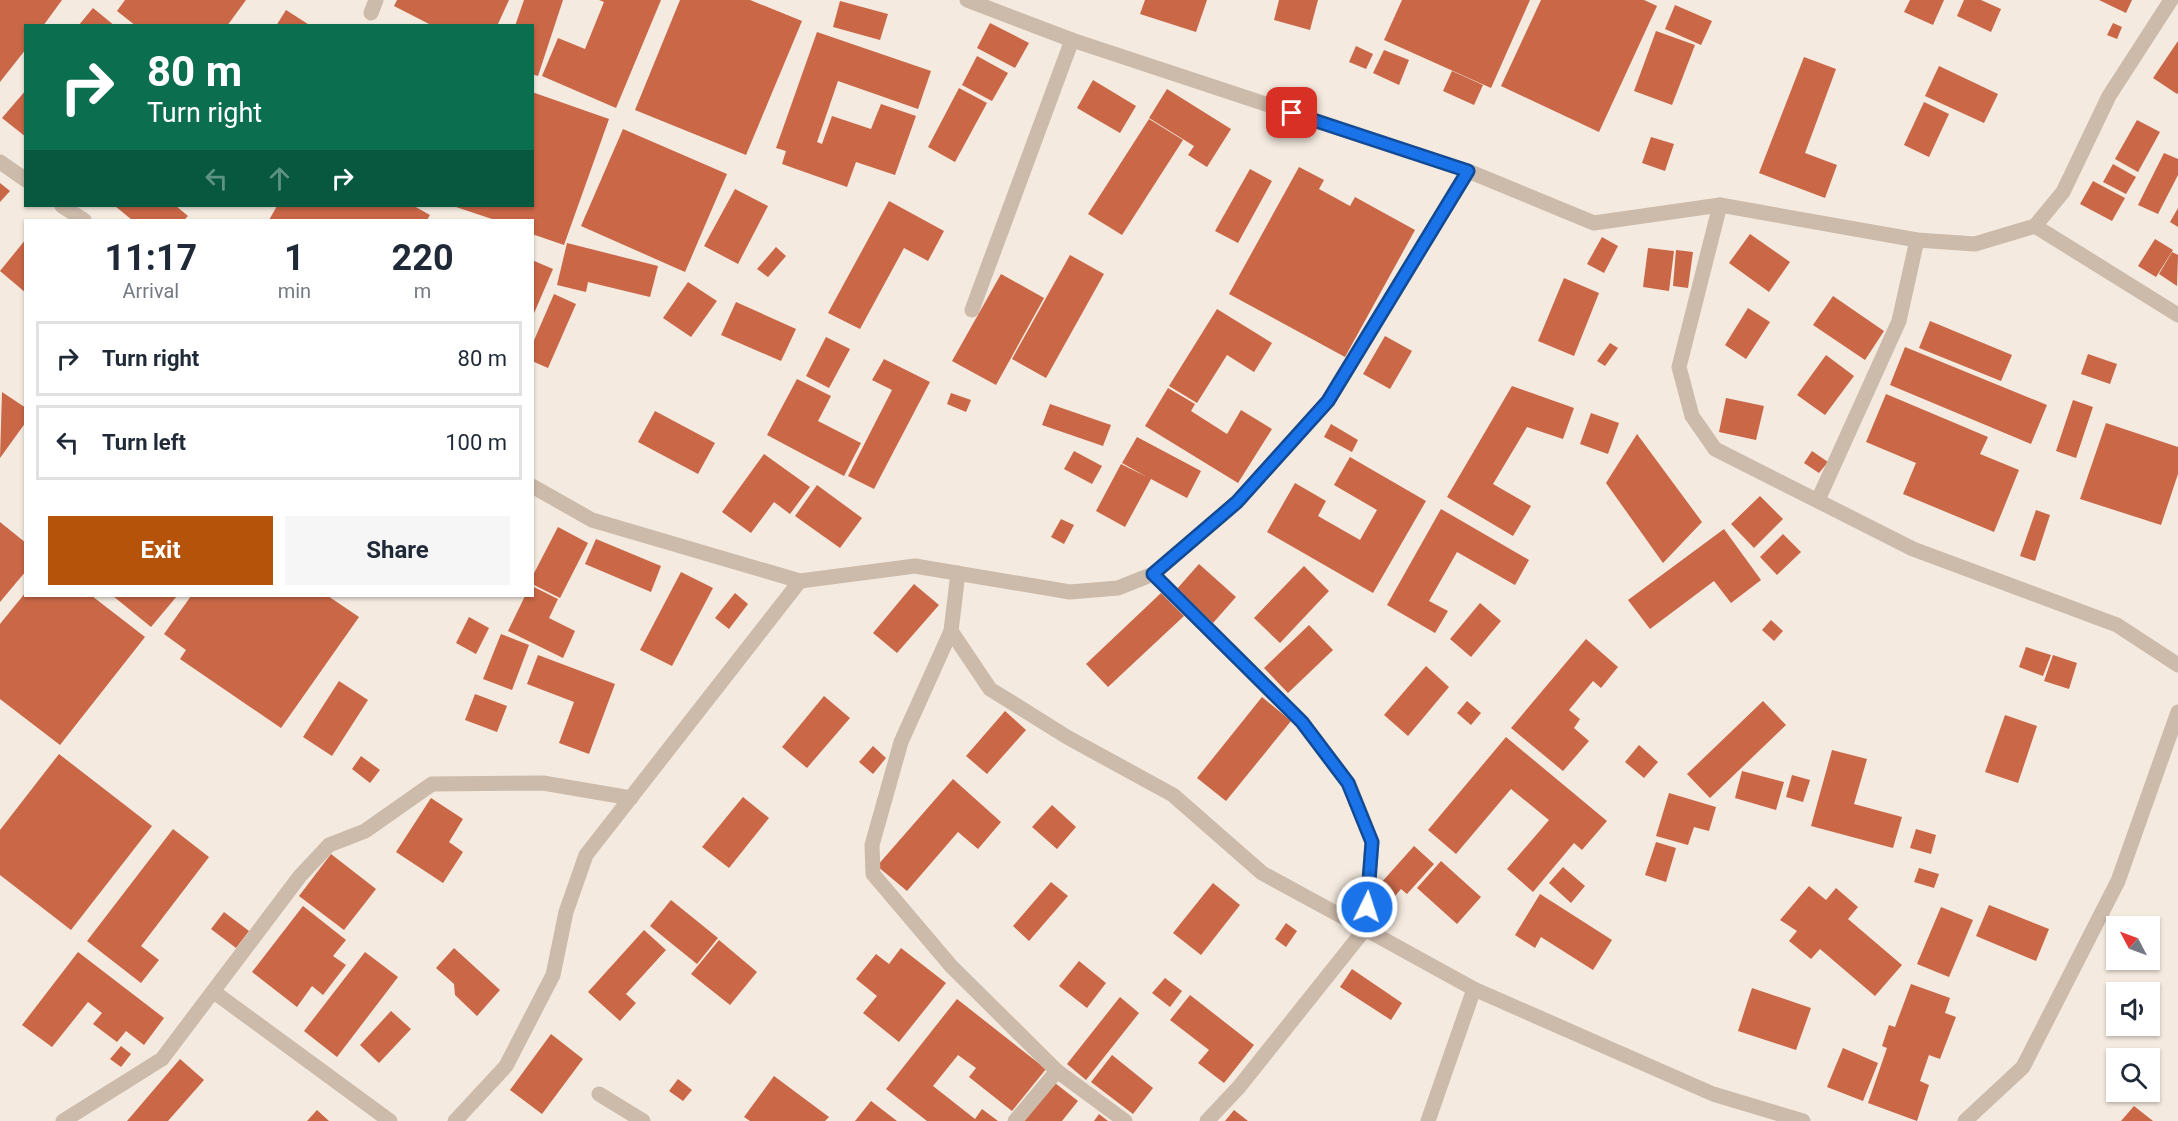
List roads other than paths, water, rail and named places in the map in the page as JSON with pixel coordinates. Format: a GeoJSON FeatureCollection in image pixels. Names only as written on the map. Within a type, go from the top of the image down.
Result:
{"type":"FeatureCollection","features":[{"type":"Feature","properties":{"kind":"street"},"geometry":{"type":"LineString","coordinates":[[967,0],[1072,40],[1468,171],[1594,223],[1720,204],[1917,240],[1975,244],[2034,226],[2063,192],[2109,96],[2171,0]]}},
{"type":"Feature","properties":{"kind":"street"},"geometry":{"type":"LineString","coordinates":[[972,310],[1072,40]]}},
{"type":"Feature","properties":{"kind":"street"},"geometry":{"type":"LineString","coordinates":[[0,162],[24,179]]}},
{"type":"Feature","properties":{"kind":"street"},"geometry":{"type":"LineString","coordinates":[[534,487],[592,520],[800,580],[915,566],[1070,592],[1118,588],[1153,574],[1237,502],[1328,401],[1468,171]]}},
{"type":"Feature","properties":{"kind":"street"},"geometry":{"type":"LineString","coordinates":[[1720,204],[1679,367],[1692,416],[1715,449],[1913,549],[2118,625],[2178,665]]}},
{"type":"Feature","properties":{"kind":"street"},"geometry":{"type":"LineString","coordinates":[[64,207],[82,219]]}},
{"type":"Feature","properties":{"kind":"street"},"geometry":{"type":"LineString","coordinates":[[2034,226],[2178,315]]}},
{"type":"Feature","properties":{"kind":"street"},"geometry":{"type":"LineString","coordinates":[[1818,500],[1899,321],[1917,240]]}},
{"type":"Feature","properties":{"kind":"street"},"geometry":{"type":"LineString","coordinates":[[958,573],[951,631],[901,742],[872,845],[873,874],[951,966],[1056,1071],[1125,1121]]}},
{"type":"Feature","properties":{"kind":"street"},"geometry":{"type":"LineString","coordinates":[[1153,574],[1302,722],[1348,783],[1372,842],[1365,929],[1239,1087],[1207,1121]]}},
{"type":"Feature","properties":{"kind":"street"},"geometry":{"type":"LineString","coordinates":[[455,1121],[506,1066],[553,975],[566,912],[586,855],[800,580]]}},
{"type":"Feature","properties":{"kind":"street"},"geometry":{"type":"LineString","coordinates":[[951,631],[990,689],[1067,737],[1173,795],[1262,873],[1474,989],[1713,1094],[1803,1121]]}},
{"type":"Feature","properties":{"kind":"street"},"geometry":{"type":"LineString","coordinates":[[1965,1121],[2023,1067],[2118,881],[2178,712]]}},
{"type":"Feature","properties":{"kind":"street"},"geometry":{"type":"LineString","coordinates":[[63,1121],[162,1059],[300,876],[329,845],[365,831],[432,784],[543,783],[631,798]]}},
{"type":"Feature","properties":{"kind":"street"},"geometry":{"type":"LineString","coordinates":[[1428,1121],[1474,989]]}},
{"type":"Feature","properties":{"kind":"street"},"geometry":{"type":"LineString","coordinates":[[214,992],[390,1121]]}},
{"type":"Feature","properties":{"kind":"street"},"geometry":{"type":"LineString","coordinates":[[1016,1121],[1056,1071]]}},
{"type":"Feature","properties":{"kind":"street"},"geometry":{"type":"LineString","coordinates":[[598,1094],[643,1121]]}}]}
